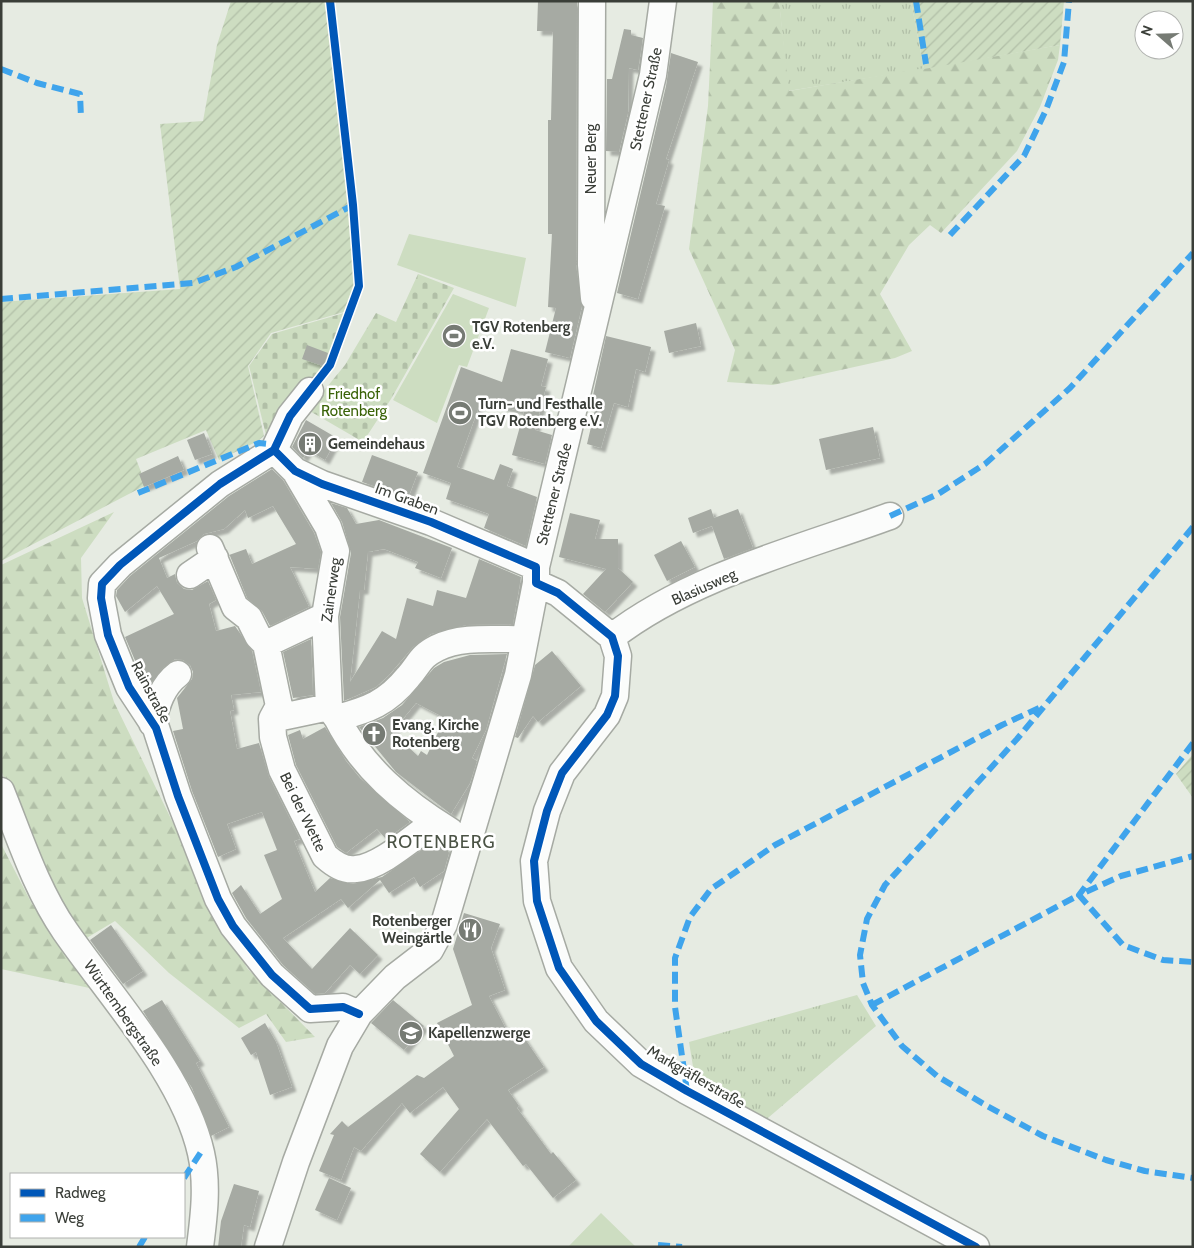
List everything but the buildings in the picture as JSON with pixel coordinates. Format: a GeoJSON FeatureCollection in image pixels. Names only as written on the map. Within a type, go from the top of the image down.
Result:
{"type":"FeatureCollection","features":[{"type":"Feature","properties":{"kind":"street","name":"Neuer Berg"},"geometry":{"type":"LineString","coordinates":[[592,1],[591,265],[596,317]]}},
{"type":"Feature","properties":{"kind":"street","name":"Stettener Straße"},"geometry":{"type":"LineString","coordinates":[[359,1014],[395,978],[430,950],[444,924],[518,675],[536,575],[653,75],[663,1]]}},
{"type":"Feature","properties":{"kind":"street"},"geometry":{"type":"LineString","coordinates":[[274,450],[290,416],[310,391]]}},
{"type":"Feature","properties":{"kind":"street","name":"Im Graben"},"geometry":{"type":"LineString","coordinates":[[274,450],[295,471],[322,484],[432,522],[536,575]]}},
{"type":"Feature","properties":{"kind":"street","name":"Rainstraße"},"geometry":{"type":"LineString","coordinates":[[274,450],[220,484],[120,564],[102,584],[101,598],[108,635],[129,687],[152,723],[218,899],[233,926],[272,975],[310,1009],[343,1008],[359,1014]]}},
{"type":"Feature","properties":{"kind":"street","name":"Zainerweg"},"geometry":{"type":"LineString","coordinates":[[295,471],[328,527],[336,551],[325,616],[333,713]]}},
{"type":"Feature","properties":{"kind":"street","name":"Blasiusweg"},"geometry":{"type":"LineString","coordinates":[[612,637],[632,622],[704,583],[890,516]]}},
{"type":"Feature","properties":{"kind":"street","name":"Bei der Wette"},"geometry":{"type":"LineString","coordinates":[[190,575],[212,553],[235,607],[249,618],[258,636],[266,644],[279,706],[272,719],[272,737],[282,770],[325,856],[334,864],[346,869],[357,869],[375,862],[435,822]]}},
{"type":"Feature","properties":{"kind":"street"},"geometry":{"type":"LineString","coordinates":[[536,575],[612,637]]}},
{"type":"Feature","properties":{"kind":"street"},"geometry":{"type":"LineString","coordinates":[[266,644],[325,616]]}},
{"type":"Feature","properties":{"kind":"street","name":"Markgräflerstraße"},"geometry":{"type":"LineString","coordinates":[[612,637],[618,656],[615,696],[607,715],[562,773],[547,812],[534,861],[536,901],[559,968],[596,1021],[641,1064],[687,1092],[976,1247]]}},
{"type":"Feature","properties":{"kind":"street"},"geometry":{"type":"LineString","coordinates":[[272,719],[370,709],[385,699],[409,677],[421,658],[439,647],[455,642],[524,639]]}},
{"type":"Feature","properties":{"kind":"street","name":"Rainstraße"},"geometry":{"type":"LineString","coordinates":[[152,723],[162,694],[170,681],[178,674]]}},
{"type":"Feature","properties":{"kind":"street"},"geometry":{"type":"LineString","coordinates":[[333,713],[348,740],[365,763],[389,787],[435,822],[468,842]]}},
{"type":"Feature","properties":{"kind":"street","name":"Württembergstraße"},"geometry":{"type":"LineString","coordinates":[[1,791],[30,865],[48,901],[65,930],[154,1055],[193,1127],[201,1152],[204,1174],[204,1214],[200,1247]]}},
{"type":"Feature","properties":{"kind":"street"},"geometry":{"type":"LineString","coordinates":[[268,1247],[296,1162],[340,1046],[359,1014]]}},
{"type":"Feature","properties":{"kind":"green space"},"geometry":{"type":"Polygon","coordinates":[[[231,1],[327,1],[349,204],[355,286],[344,312],[271,333],[248,366],[264,436],[258,441],[219,460],[206,430],[136,459],[146,485],[1,561],[1,302],[180,289],[160,124],[203,121],[217,45],[231,1]]]}},
{"type":"Feature","properties":{"kind":"green space"},"geometry":{"type":"Polygon","coordinates":[[[713,1],[779,1],[789,91],[1060,45],[1058,60],[1040,107],[1017,151],[941,233],[930,225],[909,245],[880,294],[912,351],[895,358],[773,385],[727,382],[735,350],[689,249],[708,106],[713,1]]]}},
{"type":"Feature","properties":{"kind":"green space"},"geometry":{"type":"Polygon","coordinates":[[[779,1],[911,1],[924,69],[788,91],[779,1]]]}},
{"type":"Feature","properties":{"kind":"green space"},"geometry":{"type":"Polygon","coordinates":[[[911,1],[1064,1],[1060,45],[924,69],[911,1]]]}},
{"type":"Feature","properties":{"kind":"green space"},"geometry":{"type":"Polygon","coordinates":[[[409,234],[526,258],[516,307],[397,265],[409,234]]]}},
{"type":"Feature","properties":{"kind":"green space","name":"Friedhof Rotenberg"},"geometry":{"type":"Polygon","coordinates":[[[418,274],[454,288],[391,399],[363,442],[308,410],[345,365],[376,313],[396,322],[418,274]]]}},
{"type":"Feature","properties":{"kind":"green space","name":"TGV Rotenberg e.V."},"geometry":{"type":"Polygon","coordinates":[[[453,294],[489,308],[467,367],[459,365],[437,423],[393,400],[453,294]]]}},
{"type":"Feature","properties":{"kind":"green space","name":"Friedhof Rotenberg"},"geometry":{"type":"Polygon","coordinates":[[[344,313],[327,363],[288,413],[266,435],[249,366],[272,334],[344,313]]]}},
{"type":"Feature","properties":{"kind":"green space"},"geometry":{"type":"Polygon","coordinates":[[[114,512],[81,558],[82,598],[114,702],[194,866],[247,968],[315,1037],[286,1042],[266,1014],[239,1028],[169,973],[115,921],[85,939],[37,861],[1,770],[1,565],[114,512]]]}},
{"type":"Feature","properties":{"kind":"green space"},"geometry":{"type":"Polygon","coordinates":[[[1193,754],[1193,798],[1176,774],[1193,754]]]}},
{"type":"Feature","properties":{"kind":"green space"},"geometry":{"type":"Polygon","coordinates":[[[1,844],[32,904],[94,989],[1,969],[1,844]]]}},
{"type":"Feature","properties":{"kind":"green space"},"geometry":{"type":"Polygon","coordinates":[[[857,995],[876,1026],[762,1123],[696,1085],[689,1042],[857,995]]]}},
{"type":"Feature","properties":{"kind":"green space"},"geometry":{"type":"Polygon","coordinates":[[[601,1213],[636,1247],[568,1247],[601,1213]]]}},
{"type":"Feature","properties":{"kind":"marked path"},"geometry":{"type":"LineString","coordinates":[[916,1],[926,64]]}},
{"type":"Feature","properties":{"kind":"marked path"},"geometry":{"type":"LineString","coordinates":[[950,235],[1024,156],[1046,110],[1064,62],[1069,1]]}},
{"type":"Feature","properties":{"kind":"marked path"},"geometry":{"type":"LineString","coordinates":[[1,69],[37,83],[80,94],[81,118]]}},
{"type":"Feature","properties":{"kind":"marked path"},"geometry":{"type":"LineString","coordinates":[[1,299],[193,283],[236,267],[353,205]]}},
{"type":"Feature","properties":{"kind":"marked path"},"geometry":{"type":"LineString","coordinates":[[890,516],[938,494],[985,464],[1070,388],[1193,253]]}},
{"type":"Feature","properties":{"kind":"marked path"},"geometry":{"type":"LineString","coordinates":[[138,493],[259,443],[268,444],[274,450]]}},
{"type":"Feature","properties":{"kind":"marked path"},"geometry":{"type":"LineString","coordinates":[[1193,527],[1017,739],[885,885],[867,919],[860,955],[863,983],[872,1005],[902,1046],[937,1076],[1043,1136],[1106,1160],[1145,1171],[1193,1178]]}},
{"type":"Feature","properties":{"kind":"marked path"},"geometry":{"type":"LineString","coordinates":[[687,1091],[675,1007],[675,958],[690,917],[711,889],[775,845],[1002,725],[1039,708]]}},
{"type":"Feature","properties":{"kind":"marked path"},"geometry":{"type":"LineString","coordinates":[[1193,743],[1079,895],[1121,876],[1193,856]]}},
{"type":"Feature","properties":{"kind":"marked path"},"geometry":{"type":"LineString","coordinates":[[872,1005],[1079,895],[1123,945],[1163,960],[1193,962]]}},
{"type":"Feature","properties":{"kind":"marked path"},"geometry":{"type":"LineString","coordinates":[[185,1176],[201,1152]]}},
{"type":"Feature","properties":{"kind":"marked path"},"geometry":{"type":"LineString","coordinates":[[139,1247],[144,1238]]}},
{"type":"Feature","properties":{"kind":"marked path"},"geometry":{"type":"LineString","coordinates":[[658,1245],[682,1247]]}},
{"type":"Feature","properties":{"kind":"cycle path"},"geometry":{"type":"LineString","coordinates":[[330,1],[353,205],[359,286],[330,365],[290,416],[274,450],[220,484],[120,565],[102,584],[101,598],[108,635],[129,687],[156,728],[178,796],[218,899],[233,926],[272,975],[310,1009],[343,1007],[359,1014]]}},
{"type":"Feature","properties":{"kind":"cycle path"},"geometry":{"type":"LineString","coordinates":[[274,450],[295,471],[322,484],[431,522],[536,567],[536,583],[558,593],[612,637],[618,656],[615,696],[607,715],[562,773],[547,811],[534,861],[537,901],[559,968],[596,1021],[641,1064],[687,1091],[976,1247]]}},
{"type":"Feature","properties":{"kind":"place","name":"TGV Rotenberg e.V."},"geometry":{"type":"Point","coordinates":[454,336]}},
{"type":"Feature","properties":{"kind":"place","name":"Turn- und Festhalle TGV Rotenberg e.V."},"geometry":{"type":"Point","coordinates":[460,413]}},
{"type":"Feature","properties":{"kind":"place","name":"Gemeindehaus"},"geometry":{"type":"Point","coordinates":[310,444]}},
{"type":"Feature","properties":{"kind":"place","name":"Evang. Kirche Rotenberg"},"geometry":{"type":"Point","coordinates":[374,734]}},
{"type":"Feature","properties":{"kind":"place","name":"Rotenberger Weingärtle"},"geometry":{"type":"Point","coordinates":[470,930]}},
{"type":"Feature","properties":{"kind":"place","name":"Kapellenzwerge"},"geometry":{"type":"Point","coordinates":[411,1033]}},
{"type":"Feature","properties":{"kind":"district","name":"ROTENBERG"},"geometry":{"type":"Point","coordinates":[441,842]}}]}
